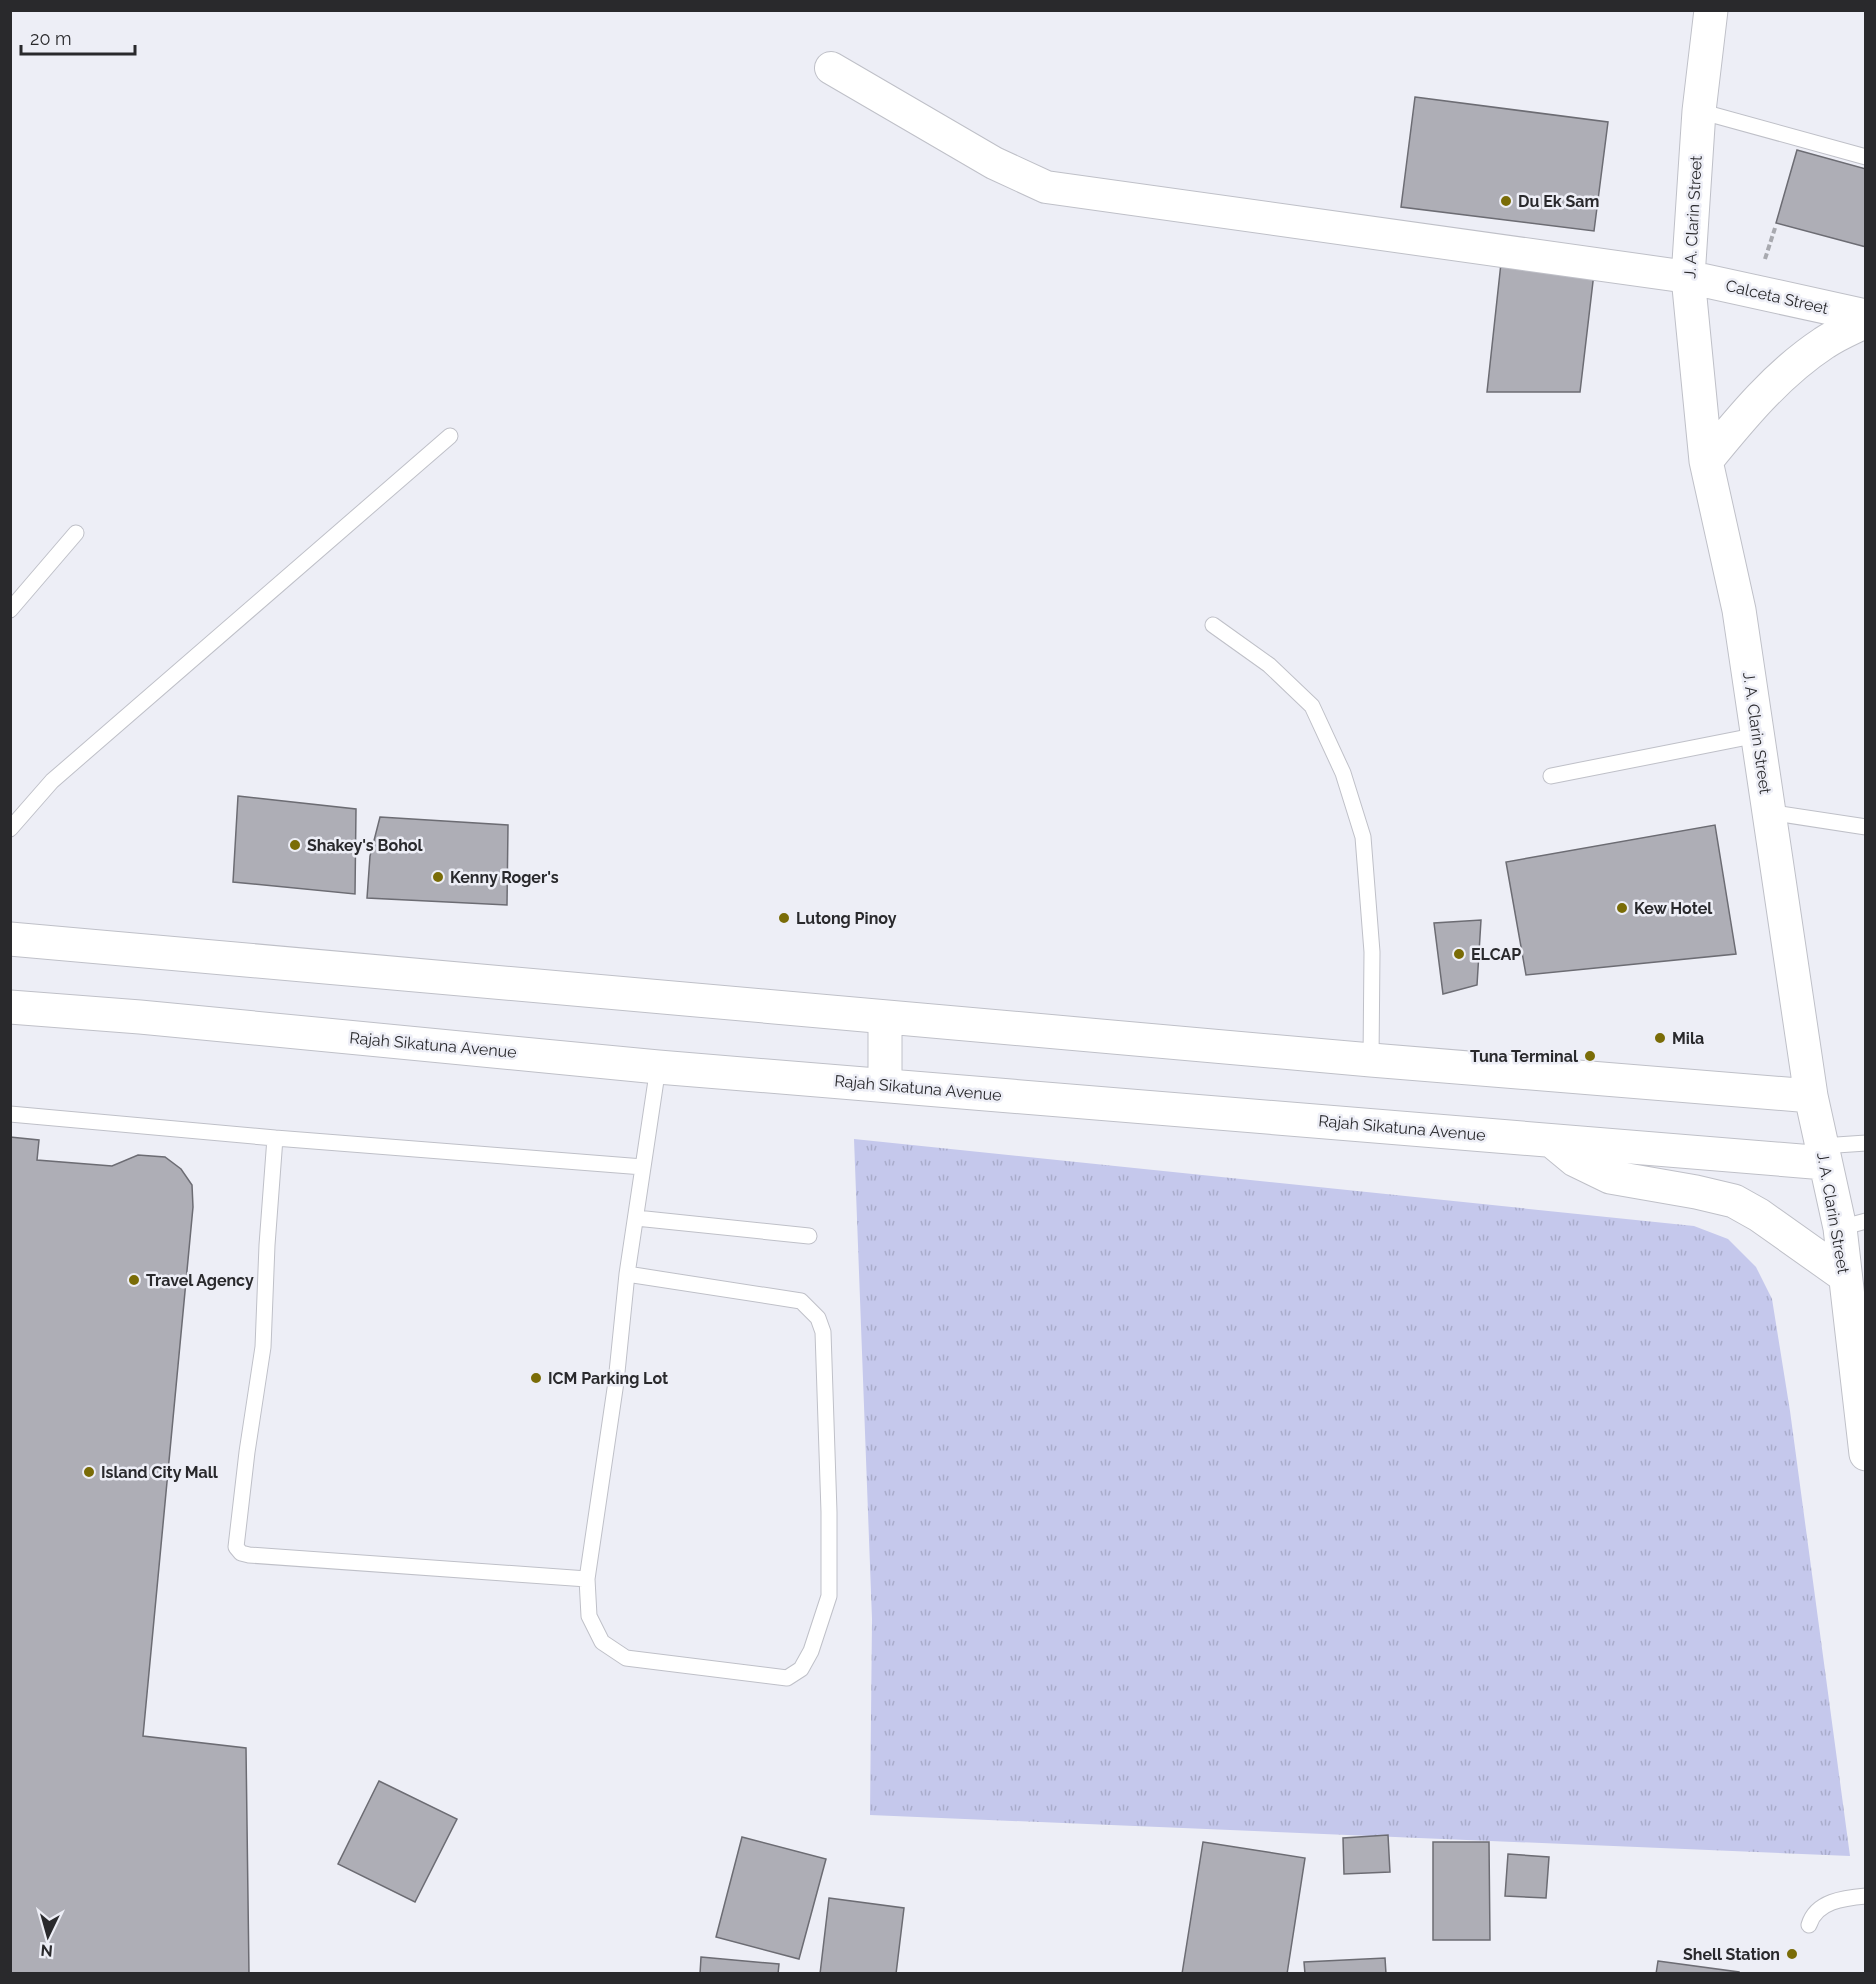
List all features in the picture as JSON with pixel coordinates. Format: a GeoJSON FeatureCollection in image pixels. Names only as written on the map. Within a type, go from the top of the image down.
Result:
{"type":"FeatureCollection","features":[{"type":"Feature","properties":{"kind":"main road","name":"J. A. Clarin Street"},"geometry":{"type":"LineString","coordinates":[[1711,10],[1699,111],[1688,277],[1706,461],[1739,610],[1811,1096],[1823,1154],[1852,1225],[1845,1276],[1866,1454]]}},
{"type":"Feature","properties":{"kind":"main road","name":"Calceta Street"},"geometry":{"type":"LineString","coordinates":[[1688,277],[1866,316]]}},
{"type":"Feature","properties":{"kind":"main road"},"geometry":{"type":"LineString","coordinates":[[1706,461],[1750,408],[1791,368],[1825,342],[1866,321]]}},
{"type":"Feature","properties":{"kind":"main road"},"geometry":{"type":"LineString","coordinates":[[10,939],[1371,1060],[1811,1096]]}},
{"type":"Feature","properties":{"kind":"main road","name":"Rajah Sikatuna Avenue"},"geometry":{"type":"LineString","coordinates":[[10,1007],[152,1018],[658,1067],[1550,1140],[1823,1154]]}},
{"type":"Feature","properties":{"kind":"main road"},"geometry":{"type":"LineString","coordinates":[[885,1017],[885,1085]]}},
{"type":"Feature","properties":{"kind":"main road"},"geometry":{"type":"LineString","coordinates":[[1550,1140],[1575,1160],[1611,1177],[1734,1201],[1759,1215],[1845,1276]]}},
{"type":"Feature","properties":{"kind":"street"},"geometry":{"type":"LineString","coordinates":[[831,68],[994,163],[1046,187],[1688,277]]}},
{"type":"Feature","properties":{"kind":"lane"},"geometry":{"type":"LineString","coordinates":[[1699,111],[1866,157]]}},
{"type":"Feature","properties":{"kind":"lane"},"geometry":{"type":"LineString","coordinates":[[10,829],[52,781],[450,436]]}},
{"type":"Feature","properties":{"kind":"lane"},"geometry":{"type":"LineString","coordinates":[[10,610],[76,533]]}},
{"type":"Feature","properties":{"kind":"lane"},"geometry":{"type":"LineString","coordinates":[[1213,626],[1269,665],[1312,706],[1343,773],[1363,837],[1372,952],[1371,1060]]}},
{"type":"Feature","properties":{"kind":"lane"},"geometry":{"type":"LineString","coordinates":[[1551,776],[1758,735]]}},
{"type":"Feature","properties":{"kind":"lane"},"geometry":{"type":"LineString","coordinates":[[1768,812],[1866,827]]}},
{"type":"Feature","properties":{"kind":"lane"},"geometry":{"type":"LineString","coordinates":[[627,1274],[801,1301],[818,1318],[823,1332],[826,1403],[829,1596],[811,1651],[801,1669],[787,1678],[626,1658],[602,1642],[589,1616],[587,1579],[616,1382],[627,1274],[658,1067]]}},
{"type":"Feature","properties":{"kind":"lane"},"geometry":{"type":"LineString","coordinates":[[10,1114],[275,1138],[643,1167]]}},
{"type":"Feature","properties":{"kind":"lane"},"geometry":{"type":"LineString","coordinates":[[275,1138],[267,1245],[263,1347],[246,1452],[236,1547],[241,1553],[249,1555],[587,1579]]}},
{"type":"Feature","properties":{"kind":"lane"},"geometry":{"type":"LineString","coordinates":[[1823,1154],[1866,1143]]}},
{"type":"Feature","properties":{"kind":"lane"},"geometry":{"type":"LineString","coordinates":[[636,1218],[809,1236]]}},
{"type":"Feature","properties":{"kind":"lane"},"geometry":{"type":"LineString","coordinates":[[1809,1925],[1811,1917],[1816,1912],[1839,1898],[1866,1896]]}},
{"type":"Feature","properties":{"kind":"path"},"geometry":{"type":"LineString","coordinates":[[1764,263],[1775,228]]}},
{"type":"Feature","properties":{"kind":"green space"},"geometry":{"type":"Polygon","coordinates":[[[854,1139],[1694,1226],[1728,1239],[1756,1267],[1772,1299],[1790,1411],[1850,1856],[870,1815],[872,1619],[854,1139]]]}},
{"type":"Feature","properties":{"kind":"building"},"geometry":{"type":"Polygon","coordinates":[[[1415,97],[1608,122],[1594,231],[1401,207],[1415,97]]]}},
{"type":"Feature","properties":{"kind":"building"},"geometry":{"type":"Polygon","coordinates":[[[1797,150],[1866,169],[1866,247],[1776,223],[1797,150]]]}},
{"type":"Feature","properties":{"kind":"building"},"geometry":{"type":"Polygon","coordinates":[[[1501,263],[1594,273],[1580,392],[1487,392],[1501,263]]]}},
{"type":"Feature","properties":{"kind":"building","name":"Shakey's Bohol"},"geometry":{"type":"Polygon","coordinates":[[[238,796],[356,809],[355,894],[233,882],[238,796]]]}},
{"type":"Feature","properties":{"kind":"building","name":"Kenny Roger's"},"geometry":{"type":"Polygon","coordinates":[[[380,817],[508,825],[507,905],[367,898],[370,856],[380,817]]]}},
{"type":"Feature","properties":{"kind":"building","name":"Kew Hotel"},"geometry":{"type":"Polygon","coordinates":[[[1715,825],[1736,954],[1526,975],[1506,862],[1715,825]]]}},
{"type":"Feature","properties":{"kind":"building","name":"ELCAP"},"geometry":{"type":"Polygon","coordinates":[[[1481,920],[1477,985],[1443,994],[1434,923],[1481,920]]]}},
{"type":"Feature","properties":{"kind":"building","name":"Island City Mall"},"geometry":{"type":"Polygon","coordinates":[[[10,1137],[39,1140],[37,1160],[112,1166],[138,1155],[165,1157],[181,1169],[192,1185],[193,1207],[143,1736],[246,1748],[249,1974],[10,1974],[10,1137]]]}},
{"type":"Feature","properties":{"kind":"building"},"geometry":{"type":"Polygon","coordinates":[[[379,1781],[457,1819],[415,1902],[338,1864],[379,1781]]]}},
{"type":"Feature","properties":{"kind":"building"},"geometry":{"type":"Polygon","coordinates":[[[1388,1835],[1390,1872],[1344,1874],[1343,1838],[1388,1835]]]}},
{"type":"Feature","properties":{"kind":"building"},"geometry":{"type":"Polygon","coordinates":[[[742,1837],[826,1859],[799,1959],[716,1937],[742,1837]]]}},
{"type":"Feature","properties":{"kind":"building"},"geometry":{"type":"Polygon","coordinates":[[[1203,1842],[1305,1858],[1287,1974],[1182,1974],[1203,1842]]]}},
{"type":"Feature","properties":{"kind":"building"},"geometry":{"type":"Polygon","coordinates":[[[1433,1842],[1489,1842],[1490,1940],[1433,1940],[1433,1842]]]}},
{"type":"Feature","properties":{"kind":"building"},"geometry":{"type":"Polygon","coordinates":[[[1508,1854],[1549,1857],[1546,1898],[1505,1896],[1508,1854]]]}},
{"type":"Feature","properties":{"kind":"building"},"geometry":{"type":"Polygon","coordinates":[[[829,1898],[904,1908],[896,1974],[820,1974],[829,1898]]]}},
{"type":"Feature","properties":{"kind":"building"},"geometry":{"type":"Polygon","coordinates":[[[701,1957],[779,1964],[778,1974],[700,1974],[701,1957]]]}},
{"type":"Feature","properties":{"kind":"building"},"geometry":{"type":"Polygon","coordinates":[[[1385,1958],[1386,1974],[1305,1974],[1304,1962],[1385,1958]]]}},
{"type":"Feature","properties":{"kind":"building"},"geometry":{"type":"Polygon","coordinates":[[[1658,1961],[1739,1972],[1739,1974],[1656,1974],[1658,1961]]]}},
{"type":"Feature","properties":{"kind":"place","name":"Du Ek Sam"},"geometry":{"type":"Point","coordinates":[1506,201]}},
{"type":"Feature","properties":{"kind":"place","name":"Shakey's Bohol"},"geometry":{"type":"Point","coordinates":[295,845]}},
{"type":"Feature","properties":{"kind":"place","name":"Kenny Roger's"},"geometry":{"type":"Point","coordinates":[438,877]}},
{"type":"Feature","properties":{"kind":"place","name":"Kew Hotel"},"geometry":{"type":"Point","coordinates":[1622,908]}},
{"type":"Feature","properties":{"kind":"place","name":"Lutong Pinoy"},"geometry":{"type":"Point","coordinates":[784,918]}},
{"type":"Feature","properties":{"kind":"place","name":"ELCAP"},"geometry":{"type":"Point","coordinates":[1459,954]}},
{"type":"Feature","properties":{"kind":"place","name":"Mila"},"geometry":{"type":"Point","coordinates":[1660,1038]}},
{"type":"Feature","properties":{"kind":"place","name":"Tuna Terminal"},"geometry":{"type":"Point","coordinates":[1590,1056]}},
{"type":"Feature","properties":{"kind":"place","name":"Travel Agency"},"geometry":{"type":"Point","coordinates":[134,1280]}},
{"type":"Feature","properties":{"kind":"place","name":"ICM Parking Lot"},"geometry":{"type":"Point","coordinates":[536,1378]}},
{"type":"Feature","properties":{"kind":"place","name":"Island City Mall"},"geometry":{"type":"Point","coordinates":[89,1472]}},
{"type":"Feature","properties":{"kind":"place","name":"Shell Station"},"geometry":{"type":"Point","coordinates":[1792,1954]}}]}
